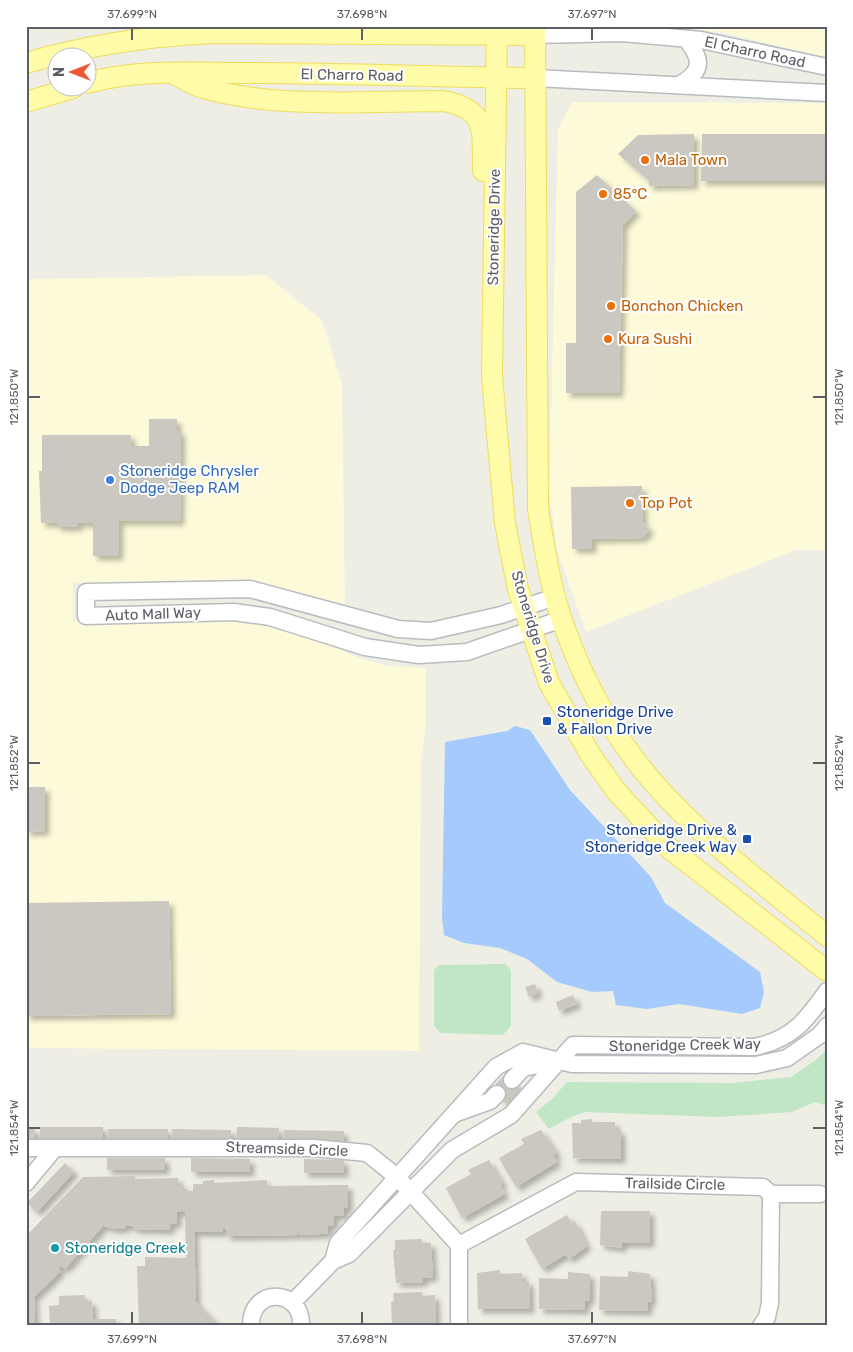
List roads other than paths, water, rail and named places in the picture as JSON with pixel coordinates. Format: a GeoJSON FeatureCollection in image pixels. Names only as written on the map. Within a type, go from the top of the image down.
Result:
{"type":"FeatureCollection","features":[{"type":"Feature","properties":{"kind":"main road","name":"Stoneridge Drive"},"geometry":{"type":"LineString","coordinates":[[497,30],[492,376],[506,523],[518,589],[531,630],[553,690],[590,754],[616,791],[669,848],[827,972]]}},
{"type":"Feature","properties":{"kind":"main road","name":"El Charro Road"},"geometry":{"type":"LineString","coordinates":[[26,63],[70,50],[171,35],[535,30]]}},
{"type":"Feature","properties":{"kind":"main road","name":"Stoneridge Drive"},"geometry":{"type":"LineString","coordinates":[[535,30],[538,509],[549,576],[562,619],[590,686],[636,761],[678,807],[727,854],[827,936]]}},
{"type":"Feature","properties":{"kind":"main road","name":"El Charro Road"},"geometry":{"type":"LineString","coordinates":[[98,81],[141,74],[172,73],[314,73],[535,78]]}},
{"type":"Feature","properties":{"kind":"main road"},"geometry":{"type":"LineString","coordinates":[[172,73],[201,88],[230,95],[274,101],[443,101],[462,104],[475,113],[482,123],[484,181],[493,239]]}},
{"type":"Feature","properties":{"kind":"main road"},"geometry":{"type":"LineString","coordinates":[[26,102],[48,95]]}},
{"type":"Feature","properties":{"kind":"street","name":"El Charro Road"},"geometry":{"type":"LineString","coordinates":[[535,30],[622,33],[686,39],[827,67]]}},
{"type":"Feature","properties":{"kind":"street"},"geometry":{"type":"LineString","coordinates":[[680,84],[691,78],[698,68],[698,54],[686,39]]}},
{"type":"Feature","properties":{"kind":"street","name":"El Charro Road"},"geometry":{"type":"LineString","coordinates":[[535,78],[827,93]]}},
{"type":"Feature","properties":{"kind":"street","name":"Auto Mall Way"},"geometry":{"type":"LineString","coordinates":[[555,597],[482,620],[431,631],[398,629],[250,589],[86,592],[86,616],[234,612],[270,616],[365,647],[419,656],[466,652],[562,619]]}},
{"type":"Feature","properties":{"kind":"street","name":"Stoneridge Creek Way"},"geometry":{"type":"LineString","coordinates":[[293,1302],[333,1261],[349,1254],[452,1150],[510,1115],[573,1045],[755,1047],[776,1043],[798,1028],[827,991]]}},
{"type":"Feature","properties":{"kind":"street","name":"Stoneridge Creek Way"},"geometry":{"type":"LineString","coordinates":[[333,1261],[338,1242],[496,1067],[523,1052],[572,1064],[756,1065],[787,1058],[820,1035],[827,1026]]}},
{"type":"Feature","properties":{"kind":"street","name":"Stoneridge Creek Way"},"geometry":{"type":"LineString","coordinates":[[512,1080],[523,1068],[558,1061]]}},
{"type":"Feature","properties":{"kind":"street","name":"Stoneridge Creek Way"},"geometry":{"type":"LineString","coordinates":[[454,1114],[490,1101],[497,1094]]}},
{"type":"Feature","properties":{"kind":"street","name":"Streamside Circle"},"geometry":{"type":"LineString","coordinates":[[26,1148],[304,1148],[367,1153],[397,1177],[459,1244]]}},
{"type":"Feature","properties":{"kind":"street"},"geometry":{"type":"LineString","coordinates":[[26,1183],[55,1148]]}},
{"type":"Feature","properties":{"kind":"street","name":"Trailside Circle"},"geometry":{"type":"LineString","coordinates":[[459,1244],[576,1182],[752,1186],[764,1188],[771,1194],[820,1194]]}},
{"type":"Feature","properties":{"kind":"street"},"geometry":{"type":"LineString","coordinates":[[761,1326],[767,1317],[770,1304],[771,1194]]}},
{"type":"Feature","properties":{"kind":"street"},"geometry":{"type":"LineString","coordinates":[[459,1244],[459,1326]]}},
{"type":"Feature","properties":{"kind":"street"},"geometry":{"type":"LineString","coordinates":[[251,1326],[251,1316],[260,1301],[277,1296],[293,1302],[301,1316],[301,1326]]}},
{"type":"Feature","properties":{"kind":"water"},"geometry":{"type":"Polygon","coordinates":[[[515,726],[530,730],[570,790],[651,877],[665,903],[760,972],[764,992],[760,1008],[742,1014],[679,1004],[647,1009],[616,1005],[613,991],[592,992],[557,982],[527,959],[500,948],[464,943],[444,935],[442,917],[445,742],[507,731],[515,726]]]}},
{"type":"Feature","properties":{"kind":"place","name":"Mala Town"},"geometry":{"type":"Point","coordinates":[645,160]}},
{"type":"Feature","properties":{"kind":"place","name":"85°C"},"geometry":{"type":"Point","coordinates":[603,194]}},
{"type":"Feature","properties":{"kind":"place","name":"Bonchon Chicken"},"geometry":{"type":"Point","coordinates":[611,306]}},
{"type":"Feature","properties":{"kind":"place","name":"Kura Sushi"},"geometry":{"type":"Point","coordinates":[608,339]}},
{"type":"Feature","properties":{"kind":"place","name":"Stoneridge Chrysler Dodge Jeep RAM"},"geometry":{"type":"Point","coordinates":[110,480]}},
{"type":"Feature","properties":{"kind":"place","name":"Top Pot"},"geometry":{"type":"Point","coordinates":[630,503]}},
{"type":"Feature","properties":{"kind":"place","name":"Stoneridge Drive & Fallon Drive"},"geometry":{"type":"Point","coordinates":[547,721]}},
{"type":"Feature","properties":{"kind":"place","name":"Stoneridge Drive & Stoneridge Creek Way"},"geometry":{"type":"Point","coordinates":[747,839]}},
{"type":"Feature","properties":{"kind":"place","name":"Stoneridge Creek"},"geometry":{"type":"Point","coordinates":[55,1248]}}]}
